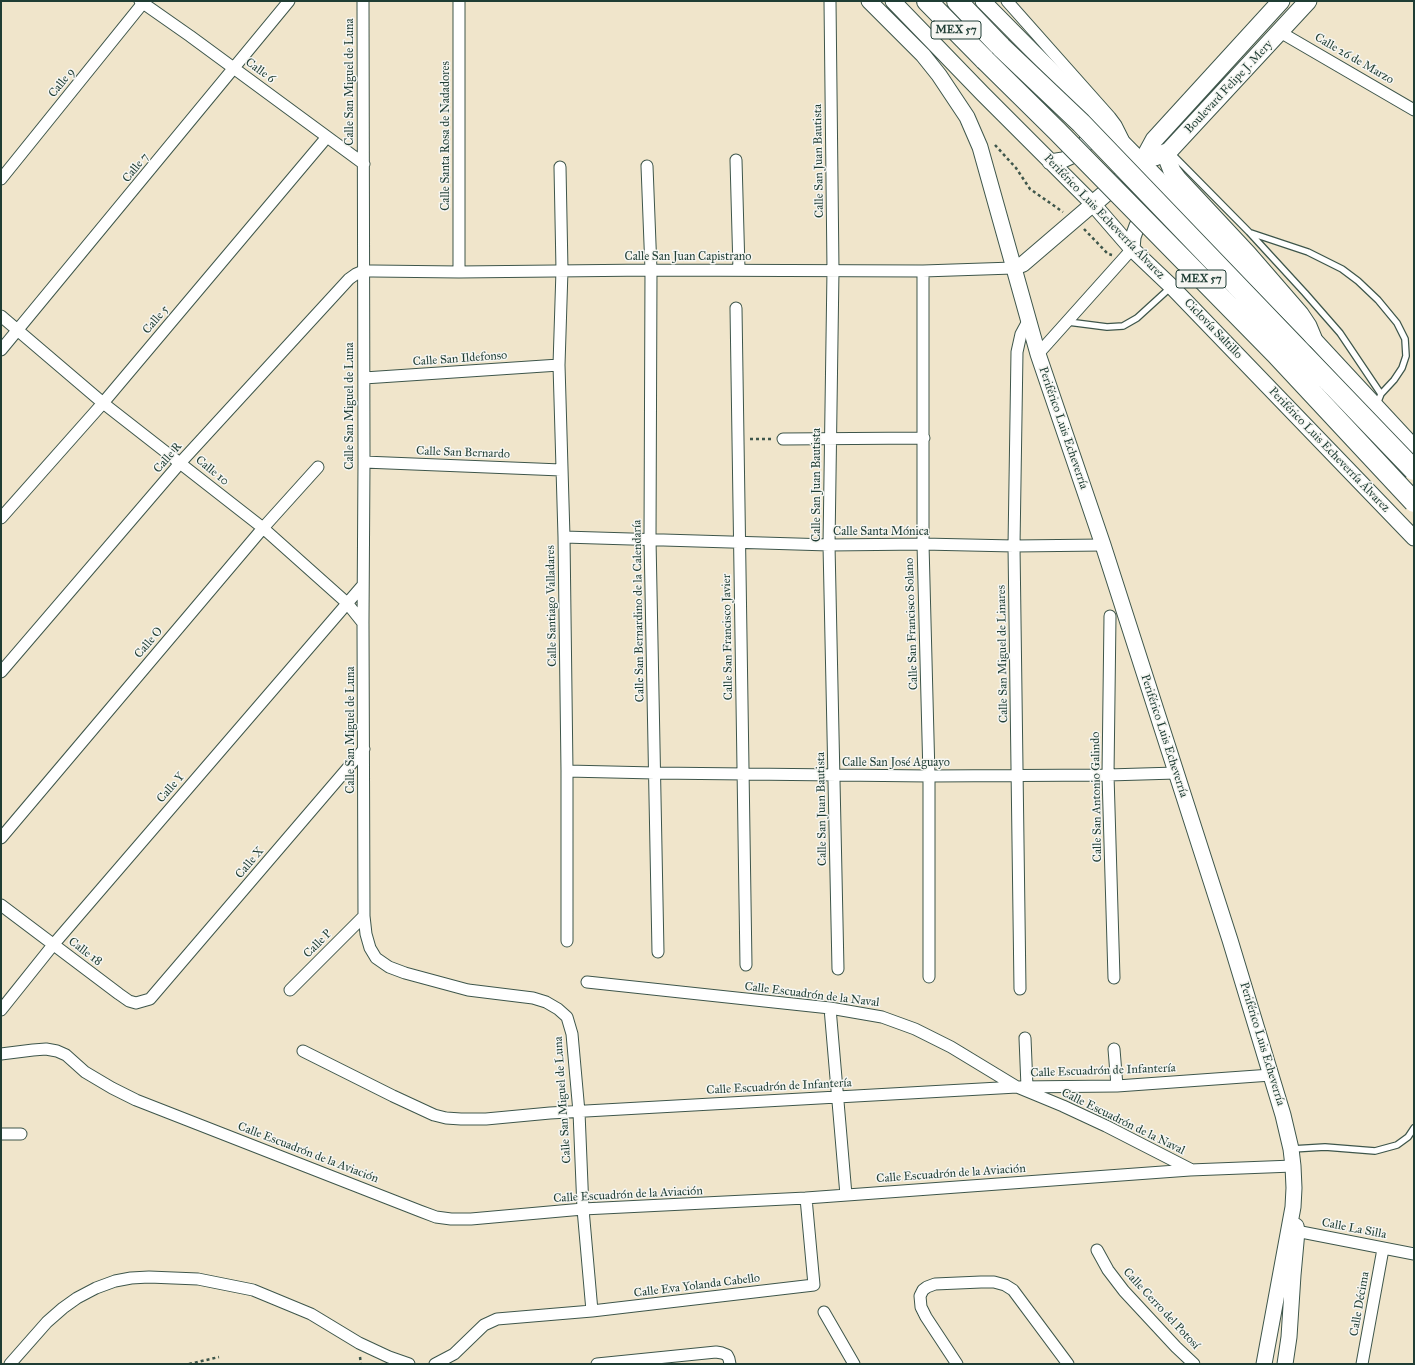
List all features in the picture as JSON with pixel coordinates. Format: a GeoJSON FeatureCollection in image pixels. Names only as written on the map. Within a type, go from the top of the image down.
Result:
{"type":"FeatureCollection","features":[{"type":"Feature","properties":{"kind":"highway","name":"MEX 57"},"geometry":{"type":"LineString","coordinates":[[927,1],[1275,353],[1414,502]]}},
{"type":"Feature","properties":{"kind":"highway","name":"MEX 57"},"geometry":{"type":"LineString","coordinates":[[957,1],[1001,47],[1081,123],[1414,470]]}},
{"type":"Feature","properties":{"kind":"main road","name":"Boulevard Felipe J. Mery"},"geometry":{"type":"LineString","coordinates":[[1142,162],[1154,140],[1281,1]]}},
{"type":"Feature","properties":{"kind":"main road","name":"Boulevard Felipe J. Mery"},"geometry":{"type":"LineString","coordinates":[[1093,204],[1142,162],[1167,152],[1192,127],[1308,1]]}},
{"type":"Feature","properties":{"kind":"main road"},"geometry":{"type":"LineString","coordinates":[[1167,152],[1172,172],[1248,254],[1300,314],[1308,326],[1313,338]]}},
{"type":"Feature","properties":{"kind":"street","name":"Calle 7"},"geometry":{"type":"LineString","coordinates":[[1,350],[289,1]]}},
{"type":"Feature","properties":{"kind":"street","name":"Calle San Miguel de Luna"},"geometry":{"type":"LineString","coordinates":[[363,1],[363,623],[364,916],[366,934],[370,948],[376,958],[390,967],[405,973],[468,990],[533,998],[546,1002],[558,1009],[567,1017],[572,1034],[579,1112],[583,1209],[592,1311]]}},
{"type":"Feature","properties":{"kind":"street","name":"Calle Santa Rosa de Nadadores"},"geometry":{"type":"LineString","coordinates":[[459,1],[460,272]]}},
{"type":"Feature","properties":{"kind":"street","name":"Calle San Juan Bautista"},"geometry":{"type":"LineString","coordinates":[[830,1],[833,270],[829,545],[838,969]]}},
{"type":"Feature","properties":{"kind":"street"},"geometry":{"type":"LineString","coordinates":[[869,1],[906,38],[917,26]]}},
{"type":"Feature","properties":{"kind":"street","name":"Periférico Luis Echeverría Álvarez"},"geometry":{"type":"LineString","coordinates":[[893,1],[1093,204],[1129,252],[1172,287],[1414,538]]}},
{"type":"Feature","properties":{"kind":"street"},"geometry":{"type":"LineString","coordinates":[[983,1],[1313,338],[1378,400],[1414,447]]}},
{"type":"Feature","properties":{"kind":"street"},"geometry":{"type":"LineString","coordinates":[[1007,1],[1110,118],[1121,133],[1124,144]]}},
{"type":"Feature","properties":{"kind":"street","name":"Calle 6"},"geometry":{"type":"LineString","coordinates":[[141,2],[234,68],[364,164]]}},
{"type":"Feature","properties":{"kind":"street","name":"Calle 9"},"geometry":{"type":"LineString","coordinates":[[1,179],[141,2]]}},
{"type":"Feature","properties":{"kind":"street","name":"Calle 26 de Marzo"},"geometry":{"type":"LineString","coordinates":[[1280,32],[1414,110]]}},
{"type":"Feature","properties":{"kind":"street","name":"Periférico Luis Echeverría"},"geometry":{"type":"LineString","coordinates":[[906,38],[923,55],[939,75],[967,117],[980,147],[1038,354],[1103,545],[1233,947],[1283,1115],[1291,1149],[1294,1188],[1289,1337],[1285,1364]]}},
{"type":"Feature","properties":{"kind":"street"},"geometry":{"type":"LineString","coordinates":[[1050,162],[1063,160],[1074,155],[1084,146],[1090,135],[1092,123],[1091,110]]}},
{"type":"Feature","properties":{"kind":"street","name":"Calle 5"},"geometry":{"type":"LineString","coordinates":[[1,518],[103,403],[327,137]]}},
{"type":"Feature","properties":{"kind":"street"},"geometry":{"type":"LineString","coordinates":[[736,160],[739,270]]}},
{"type":"Feature","properties":{"kind":"street","name":"Calle San Bernardino de la Calendaría"},"geometry":{"type":"LineString","coordinates":[[647,166],[651,270],[650,539],[658,952]]}},
{"type":"Feature","properties":{"kind":"street","name":"Calle Santiago Valladares"},"geometry":{"type":"LineString","coordinates":[[560,167],[562,270],[559,365],[564,537],[567,771],[567,941]]}},
{"type":"Feature","properties":{"kind":"street","name":"Boulevard Felipe J. Mery"},"geometry":{"type":"LineString","coordinates":[[1013,268],[1023,264],[1093,204]]}},
{"type":"Feature","properties":{"kind":"street"},"geometry":{"type":"LineString","coordinates":[[1038,354],[1129,252],[1137,226],[1145,217],[1154,210],[1165,206],[1177,206],[1188,210]]}},
{"type":"Feature","properties":{"kind":"street","name":"Calle San Juan Capistrano"},"geometry":{"type":"LineString","coordinates":[[363,272],[562,270],[923,271],[1013,268]]}},
{"type":"Feature","properties":{"kind":"street","name":"Calle San Francisco Solano"},"geometry":{"type":"LineString","coordinates":[[923,271],[923,544],[929,776],[929,977]]}},
{"type":"Feature","properties":{"kind":"street","name":"Calle R"},"geometry":{"type":"LineString","coordinates":[[1,672],[181,462],[349,279],[356,274],[363,272]]}},
{"type":"Feature","properties":{"kind":"street","name":"Calle San Francisco Javier"},"geometry":{"type":"LineString","coordinates":[[736,308],[746,965]]}},
{"type":"Feature","properties":{"kind":"street","name":"Calle 10"},"geometry":{"type":"LineString","coordinates":[[1,316],[103,403],[181,462],[263,528],[347,603],[363,623]]}},
{"type":"Feature","properties":{"kind":"street","name":"Calle San Miguel de Linares"},"geometry":{"type":"LineString","coordinates":[[1020,989],[1014,546],[1017,352],[1021,334],[1028,321]]}},
{"type":"Feature","properties":{"kind":"street","name":"Calle San Ildefonso"},"geometry":{"type":"LineString","coordinates":[[364,378],[559,365]]}},
{"type":"Feature","properties":{"kind":"street"},"geometry":{"type":"LineString","coordinates":[[783,439],[924,438]]}},
{"type":"Feature","properties":{"kind":"street","name":"Calle San Bernardo"},"geometry":{"type":"LineString","coordinates":[[364,462],[561,470]]}},
{"type":"Feature","properties":{"kind":"street","name":"Calle O"},"geometry":{"type":"LineString","coordinates":[[1,838],[263,528],[318,467]]}},
{"type":"Feature","properties":{"kind":"street","name":"Calle Santa Mónica"},"geometry":{"type":"LineString","coordinates":[[564,537],[829,545],[1103,545]]}},
{"type":"Feature","properties":{"kind":"street","name":"Calle Y"},"geometry":{"type":"LineString","coordinates":[[1,1010],[53,945],[363,585]]}},
{"type":"Feature","properties":{"kind":"street","name":"Calle San Antonio Galindo"},"geometry":{"type":"LineString","coordinates":[[1110,616],[1108,775],[1114,978]]}},
{"type":"Feature","properties":{"kind":"street","name":"Calle X"},"geometry":{"type":"LineString","coordinates":[[156,993],[364,749]]}},
{"type":"Feature","properties":{"kind":"street","name":"Calle San José Aguayo"},"geometry":{"type":"LineString","coordinates":[[567,771],[929,776],[1176,773]]}},
{"type":"Feature","properties":{"kind":"street","name":"Calle 18"},"geometry":{"type":"LineString","coordinates":[[1,905],[129,1001],[136,1003],[142,1002],[150,999],[156,993]]}},
{"type":"Feature","properties":{"kind":"street","name":"Calle P"},"geometry":{"type":"LineString","coordinates":[[290,990],[364,916]]}},
{"type":"Feature","properties":{"kind":"street","name":"Calle Escuadrón de la Naval"},"geometry":{"type":"LineString","coordinates":[[587,982],[830,1008],[882,1017],[915,1028],[1022,1087],[1106,1126],[1190,1170]]}},
{"type":"Feature","properties":{"kind":"street"},"geometry":{"type":"LineString","coordinates":[[830,1008],[846,1195]]}},
{"type":"Feature","properties":{"kind":"street"},"geometry":{"type":"LineString","coordinates":[[1022,1087],[1025,1038]]}},
{"type":"Feature","properties":{"kind":"street","name":"Calle Escuadrón de la Aviación"},"geometry":{"type":"LineString","coordinates":[[1,1054],[46,1049],[57,1050],[66,1055],[86,1072],[112,1088],[136,1100],[436,1217],[451,1219],[471,1219],[583,1209],[806,1198],[1190,1170],[1293,1166]]}},
{"type":"Feature","properties":{"kind":"street"},"geometry":{"type":"LineString","coordinates":[[1114,1050],[1117,1086]]}},
{"type":"Feature","properties":{"kind":"street","name":"Calle Escuadrón de Infantería"},"geometry":{"type":"LineString","coordinates":[[303,1051],[434,1115],[446,1118],[486,1119],[550,1113],[1022,1087],[1117,1086],[1271,1075]]}},
{"type":"Feature","properties":{"kind":"street"},"geometry":{"type":"LineString","coordinates":[[1,1134],[21,1134]]}},
{"type":"Feature","properties":{"kind":"street","name":"Calle Eva Yolanda Cabello"},"geometry":{"type":"LineString","coordinates":[[435,1364],[454,1354],[484,1325],[496,1319],[592,1311],[814,1285],[806,1198]]}},
{"type":"Feature","properties":{"kind":"street","name":"Periférico Luis Echeverría"},"geometry":{"type":"LineString","coordinates":[[1264,1364],[1293,1231]]}},
{"type":"Feature","properties":{"kind":"street","name":"Calle La Silla"},"geometry":{"type":"LineString","coordinates":[[1293,1231],[1414,1254]]}},
{"type":"Feature","properties":{"kind":"street","name":"Calle Décima"},"geometry":{"type":"LineString","coordinates":[[1362,1364],[1383,1249]]}},
{"type":"Feature","properties":{"kind":"street","name":"Calle Cerro del Potosí"},"geometry":{"type":"LineString","coordinates":[[1097,1250],[1108,1270],[1124,1291],[1176,1347],[1194,1364]]}},
{"type":"Feature","properties":{"kind":"street"},"geometry":{"type":"LineString","coordinates":[[10,1364],[47,1322],[77,1298],[96,1288],[115,1281],[149,1277],[198,1279],[252,1290],[311,1314],[359,1343],[409,1364]]}},
{"type":"Feature","properties":{"kind":"street"},"geometry":{"type":"LineString","coordinates":[[957,1364],[921,1307],[920,1296],[927,1286],[935,1284],[981,1282],[994,1282],[1005,1285],[1013,1290],[1068,1364]]}},
{"type":"Feature","properties":{"kind":"street"},"geometry":{"type":"LineString","coordinates":[[824,1312],[854,1364]]}},
{"type":"Feature","properties":{"kind":"street"},"geometry":{"type":"LineString","coordinates":[[597,1364],[716,1352],[727,1355],[730,1364]]}},
{"type":"Feature","properties":{"kind":"lane"},"geometry":{"type":"LineString","coordinates":[[1167,152],[1249,232],[1340,333],[1378,400],[1402,368],[1406,356],[1405,339],[1396,323],[1378,300],[1358,281],[1342,270],[1308,252],[1249,232]]}},
{"type":"Feature","properties":{"kind":"lane"},"geometry":{"type":"LineString","coordinates":[[1068,322],[1107,327],[1123,326],[1137,318],[1172,287]]}},
{"type":"Feature","properties":{"kind":"lane"},"geometry":{"type":"LineString","coordinates":[[1291,1149],[1325,1147],[1375,1151],[1397,1145],[1408,1137],[1414,1128]]}},
{"type":"Feature","properties":{"kind":"path"},"geometry":{"type":"LineString","coordinates":[[990,140],[1016,168],[1030,189],[1048,203],[1075,220],[1108,254],[1129,252]]}},
{"type":"Feature","properties":{"kind":"path"},"geometry":{"type":"LineString","coordinates":[[737,439],[783,439]]}},
{"type":"Feature","properties":{"kind":"path"},"geometry":{"type":"LineString","coordinates":[[189,1364],[219,1357]]}}]}
